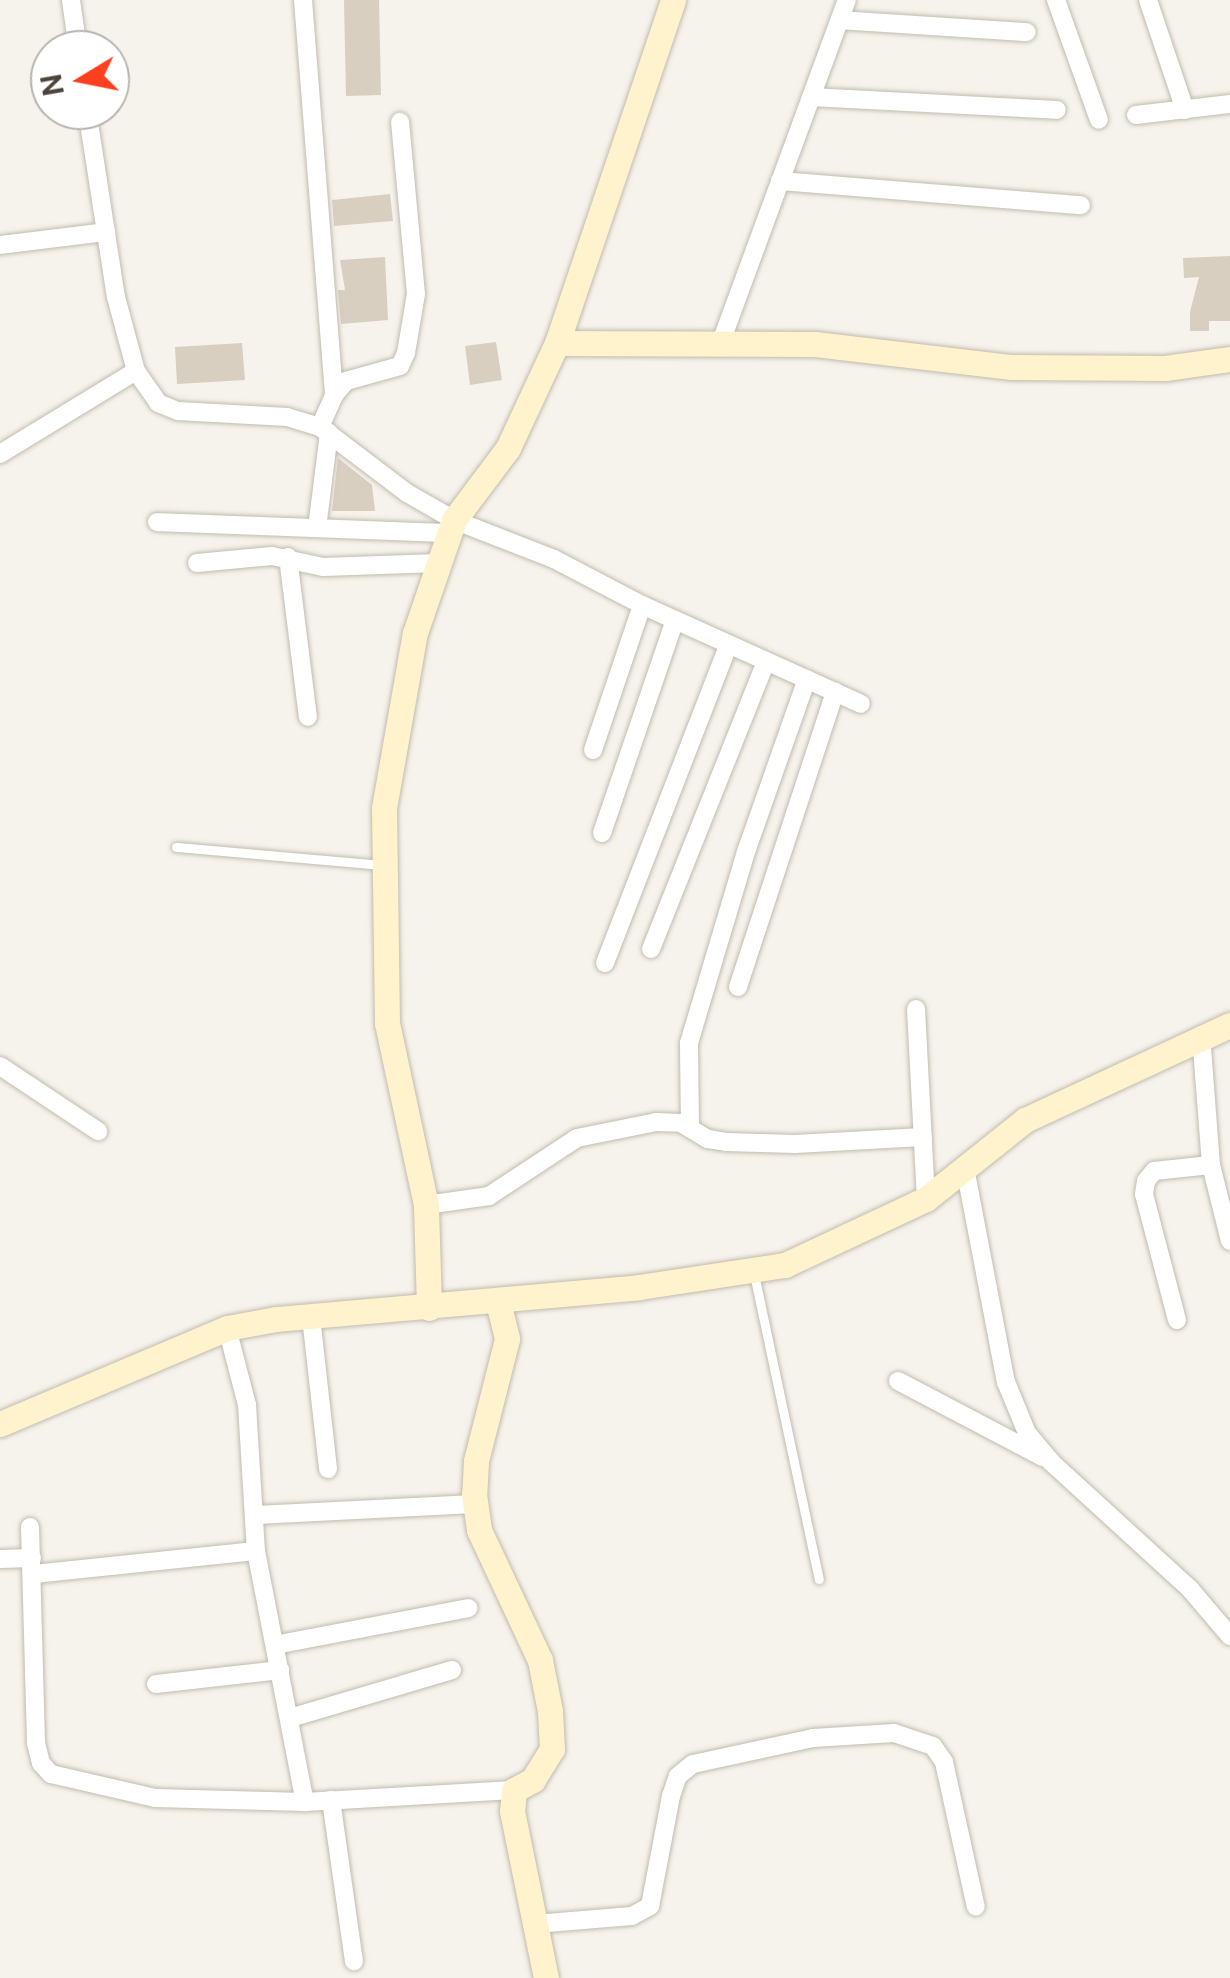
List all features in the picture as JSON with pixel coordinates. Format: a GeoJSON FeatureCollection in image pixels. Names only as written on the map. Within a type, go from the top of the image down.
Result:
{"type":"FeatureCollection","features":[{"type":"Feature","properties":{"kind":"street"},"geometry":{"type":"LineString","coordinates":[[71,0],[75,30]]}},
{"type":"Feature","properties":{"kind":"street"},"geometry":{"type":"LineString","coordinates":[[303,0],[334,395],[324,430],[317,528]]}},
{"type":"Feature","properties":{"kind":"street"},"geometry":{"type":"LineString","coordinates":[[430,1308],[426,1205],[388,1024],[384,865],[384,808],[415,633],[451,526],[508,448],[557,343],[673,0]]}},
{"type":"Feature","properties":{"kind":"street"},"geometry":{"type":"LineString","coordinates":[[720,342],[847,0]]}},
{"type":"Feature","properties":{"kind":"street"},"geometry":{"type":"LineString","coordinates":[[1056,0],[1099,120]]}},
{"type":"Feature","properties":{"kind":"street"},"geometry":{"type":"LineString","coordinates":[[1148,0],[1186,110]]}},
{"type":"Feature","properties":{"kind":"street"},"geometry":{"type":"LineString","coordinates":[[840,20],[1028,32]]}},
{"type":"Feature","properties":{"kind":"street"},"geometry":{"type":"LineString","coordinates":[[812,97],[1057,110]]}},
{"type":"Feature","properties":{"kind":"street"},"geometry":{"type":"LineString","coordinates":[[1136,115],[1230,104]]}},
{"type":"Feature","properties":{"kind":"street"},"geometry":{"type":"LineString","coordinates":[[334,395],[346,381],[400,366],[406,353],[416,294],[400,122]]}},
{"type":"Feature","properties":{"kind":"street"},"geometry":{"type":"LineString","coordinates":[[90,130],[116,298],[136,370],[148,394],[178,411],[287,418],[324,430],[451,526]]}},
{"type":"Feature","properties":{"kind":"street"},"geometry":{"type":"LineString","coordinates":[[780,181],[1080,205]]}},
{"type":"Feature","properties":{"kind":"street"},"geometry":{"type":"LineString","coordinates":[[0,245],[106,232]]}},
{"type":"Feature","properties":{"kind":"street"},"geometry":{"type":"LineString","coordinates":[[557,343],[816,344],[1012,367],[1165,368],[1230,359]]}},
{"type":"Feature","properties":{"kind":"street"},"geometry":{"type":"LineString","coordinates":[[0,454],[136,370]]}},
{"type":"Feature","properties":{"kind":"street"},"geometry":{"type":"LineString","coordinates":[[158,522],[317,528],[451,526],[554,559],[642,605],[860,704]]}},
{"type":"Feature","properties":{"kind":"street"},"geometry":{"type":"LineString","coordinates":[[197,563],[288,557],[323,567],[439,564]]}},
{"type":"Feature","properties":{"kind":"street"},"geometry":{"type":"LineString","coordinates":[[288,557],[308,717]]}},
{"type":"Feature","properties":{"kind":"street"},"geometry":{"type":"LineString","coordinates":[[592,750],[642,605]]}},
{"type":"Feature","properties":{"kind":"street"},"geometry":{"type":"LineString","coordinates":[[602,833],[675,620]]}},
{"type":"Feature","properties":{"kind":"street"},"geometry":{"type":"LineString","coordinates":[[606,964],[729,644]]}},
{"type":"Feature","properties":{"kind":"street"},"geometry":{"type":"LineString","coordinates":[[651,948],[766,661]]}},
{"type":"Feature","properties":{"kind":"street"},"geometry":{"type":"LineString","coordinates":[[690,1128],[689,1043],[747,849],[806,680]]}},
{"type":"Feature","properties":{"kind":"street"},"geometry":{"type":"LineString","coordinates":[[738,987],[835,692]]}},
{"type":"Feature","properties":{"kind":"street"},"geometry":{"type":"LineString","coordinates":[[916,1010],[926,1200]]}},
{"type":"Feature","properties":{"kind":"street"},"geometry":{"type":"LineString","coordinates":[[0,1424],[226,1328],[498,1302],[784,1265],[926,1200],[1025,1120],[1230,1025]]}},
{"type":"Feature","properties":{"kind":"street"},"geometry":{"type":"LineString","coordinates":[[1202,1035],[1212,1164],[1230,1241]]}},
{"type":"Feature","properties":{"kind":"street"},"geometry":{"type":"LineString","coordinates":[[0,1066],[98,1132]]}},
{"type":"Feature","properties":{"kind":"street"},"geometry":{"type":"LineString","coordinates":[[426,1205],[489,1196],[558,1149],[598,1132],[668,1121],[708,1139],[726,1142],[796,1144],[922,1137]]}},
{"type":"Feature","properties":{"kind":"street"},"geometry":{"type":"LineString","coordinates":[[1177,1320],[1144,1194],[1146,1180],[1154,1171],[1212,1164]]}},
{"type":"Feature","properties":{"kind":"street"},"geometry":{"type":"LineString","coordinates":[[964,1168],[1006,1382],[1027,1432],[1052,1462],[1190,1589],[1230,1636]]}},
{"type":"Feature","properties":{"kind":"street"},"geometry":{"type":"LineString","coordinates":[[30,1527],[36,1743],[41,1764],[51,1774],[155,1798],[305,1802],[514,1790],[545,1767],[552,1749],[550,1711],[540,1660],[479,1530],[475,1504],[476,1461],[508,1339],[498,1302]]}},
{"type":"Feature","properties":{"kind":"street"},"geometry":{"type":"LineString","coordinates":[[311,1317],[328,1469]]}},
{"type":"Feature","properties":{"kind":"street"},"geometry":{"type":"LineString","coordinates":[[226,1328],[247,1405],[256,1551],[305,1802]]}},
{"type":"Feature","properties":{"kind":"street"},"geometry":{"type":"LineString","coordinates":[[898,1381],[1052,1462]]}},
{"type":"Feature","properties":{"kind":"street"},"geometry":{"type":"LineString","coordinates":[[256,1515],[475,1504]]}},
{"type":"Feature","properties":{"kind":"street"},"geometry":{"type":"LineString","coordinates":[[0,1559],[32,1566],[256,1551]]}},
{"type":"Feature","properties":{"kind":"street"},"geometry":{"type":"LineString","coordinates":[[275,1645],[469,1608]]}},
{"type":"Feature","properties":{"kind":"street"},"geometry":{"type":"LineString","coordinates":[[156,1684],[280,1670]]}},
{"type":"Feature","properties":{"kind":"street"},"geometry":{"type":"LineString","coordinates":[[290,1718],[452,1670]]}},
{"type":"Feature","properties":{"kind":"street"},"geometry":{"type":"LineString","coordinates":[[534,1924],[632,1916],[650,1906],[671,1796],[678,1776],[693,1764],[812,1738],[894,1733],[933,1746],[944,1762],[976,1906]]}},
{"type":"Feature","properties":{"kind":"street"},"geometry":{"type":"LineString","coordinates":[[514,1790],[512,1811],[546,1978]]}},
{"type":"Feature","properties":{"kind":"street"},"geometry":{"type":"LineString","coordinates":[[330,1800],[354,1961]]}},
{"type":"Feature","properties":{"kind":"lane"},"geometry":{"type":"LineString","coordinates":[[176,847],[384,865]]}},
{"type":"Feature","properties":{"kind":"lane"},"geometry":{"type":"LineString","coordinates":[[754,1270],[819,1579]]}},
{"type":"Feature","properties":{"kind":"building"},"geometry":{"type":"Polygon","coordinates":[[[344,0],[379,0],[381,95],[346,96],[344,0]]]}},
{"type":"Feature","properties":{"kind":"building"},"geometry":{"type":"Polygon","coordinates":[[[390,194],[393,221],[334,226],[332,200],[390,194]]]}},
{"type":"Feature","properties":{"kind":"building"},"geometry":{"type":"Polygon","coordinates":[[[1230,256],[1230,321],[1209,321],[1209,331],[1190,331],[1190,312],[1199,277],[1184,278],[1183,258],[1230,256]]]}},
{"type":"Feature","properties":{"kind":"building"},"geometry":{"type":"Polygon","coordinates":[[[385,257],[388,320],[341,324],[338,290],[345,290],[340,260],[385,257]]]}},
{"type":"Feature","properties":{"kind":"building"},"geometry":{"type":"Polygon","coordinates":[[[496,342],[502,380],[470,385],[465,346],[496,342]]]}},
{"type":"Feature","properties":{"kind":"building"},"geometry":{"type":"Polygon","coordinates":[[[242,343],[245,380],[177,384],[175,347],[242,343]]]}},
{"type":"Feature","properties":{"kind":"building"},"geometry":{"type":"Polygon","coordinates":[[[338,458],[372,485],[375,511],[332,511],[338,458]]]}}]}
